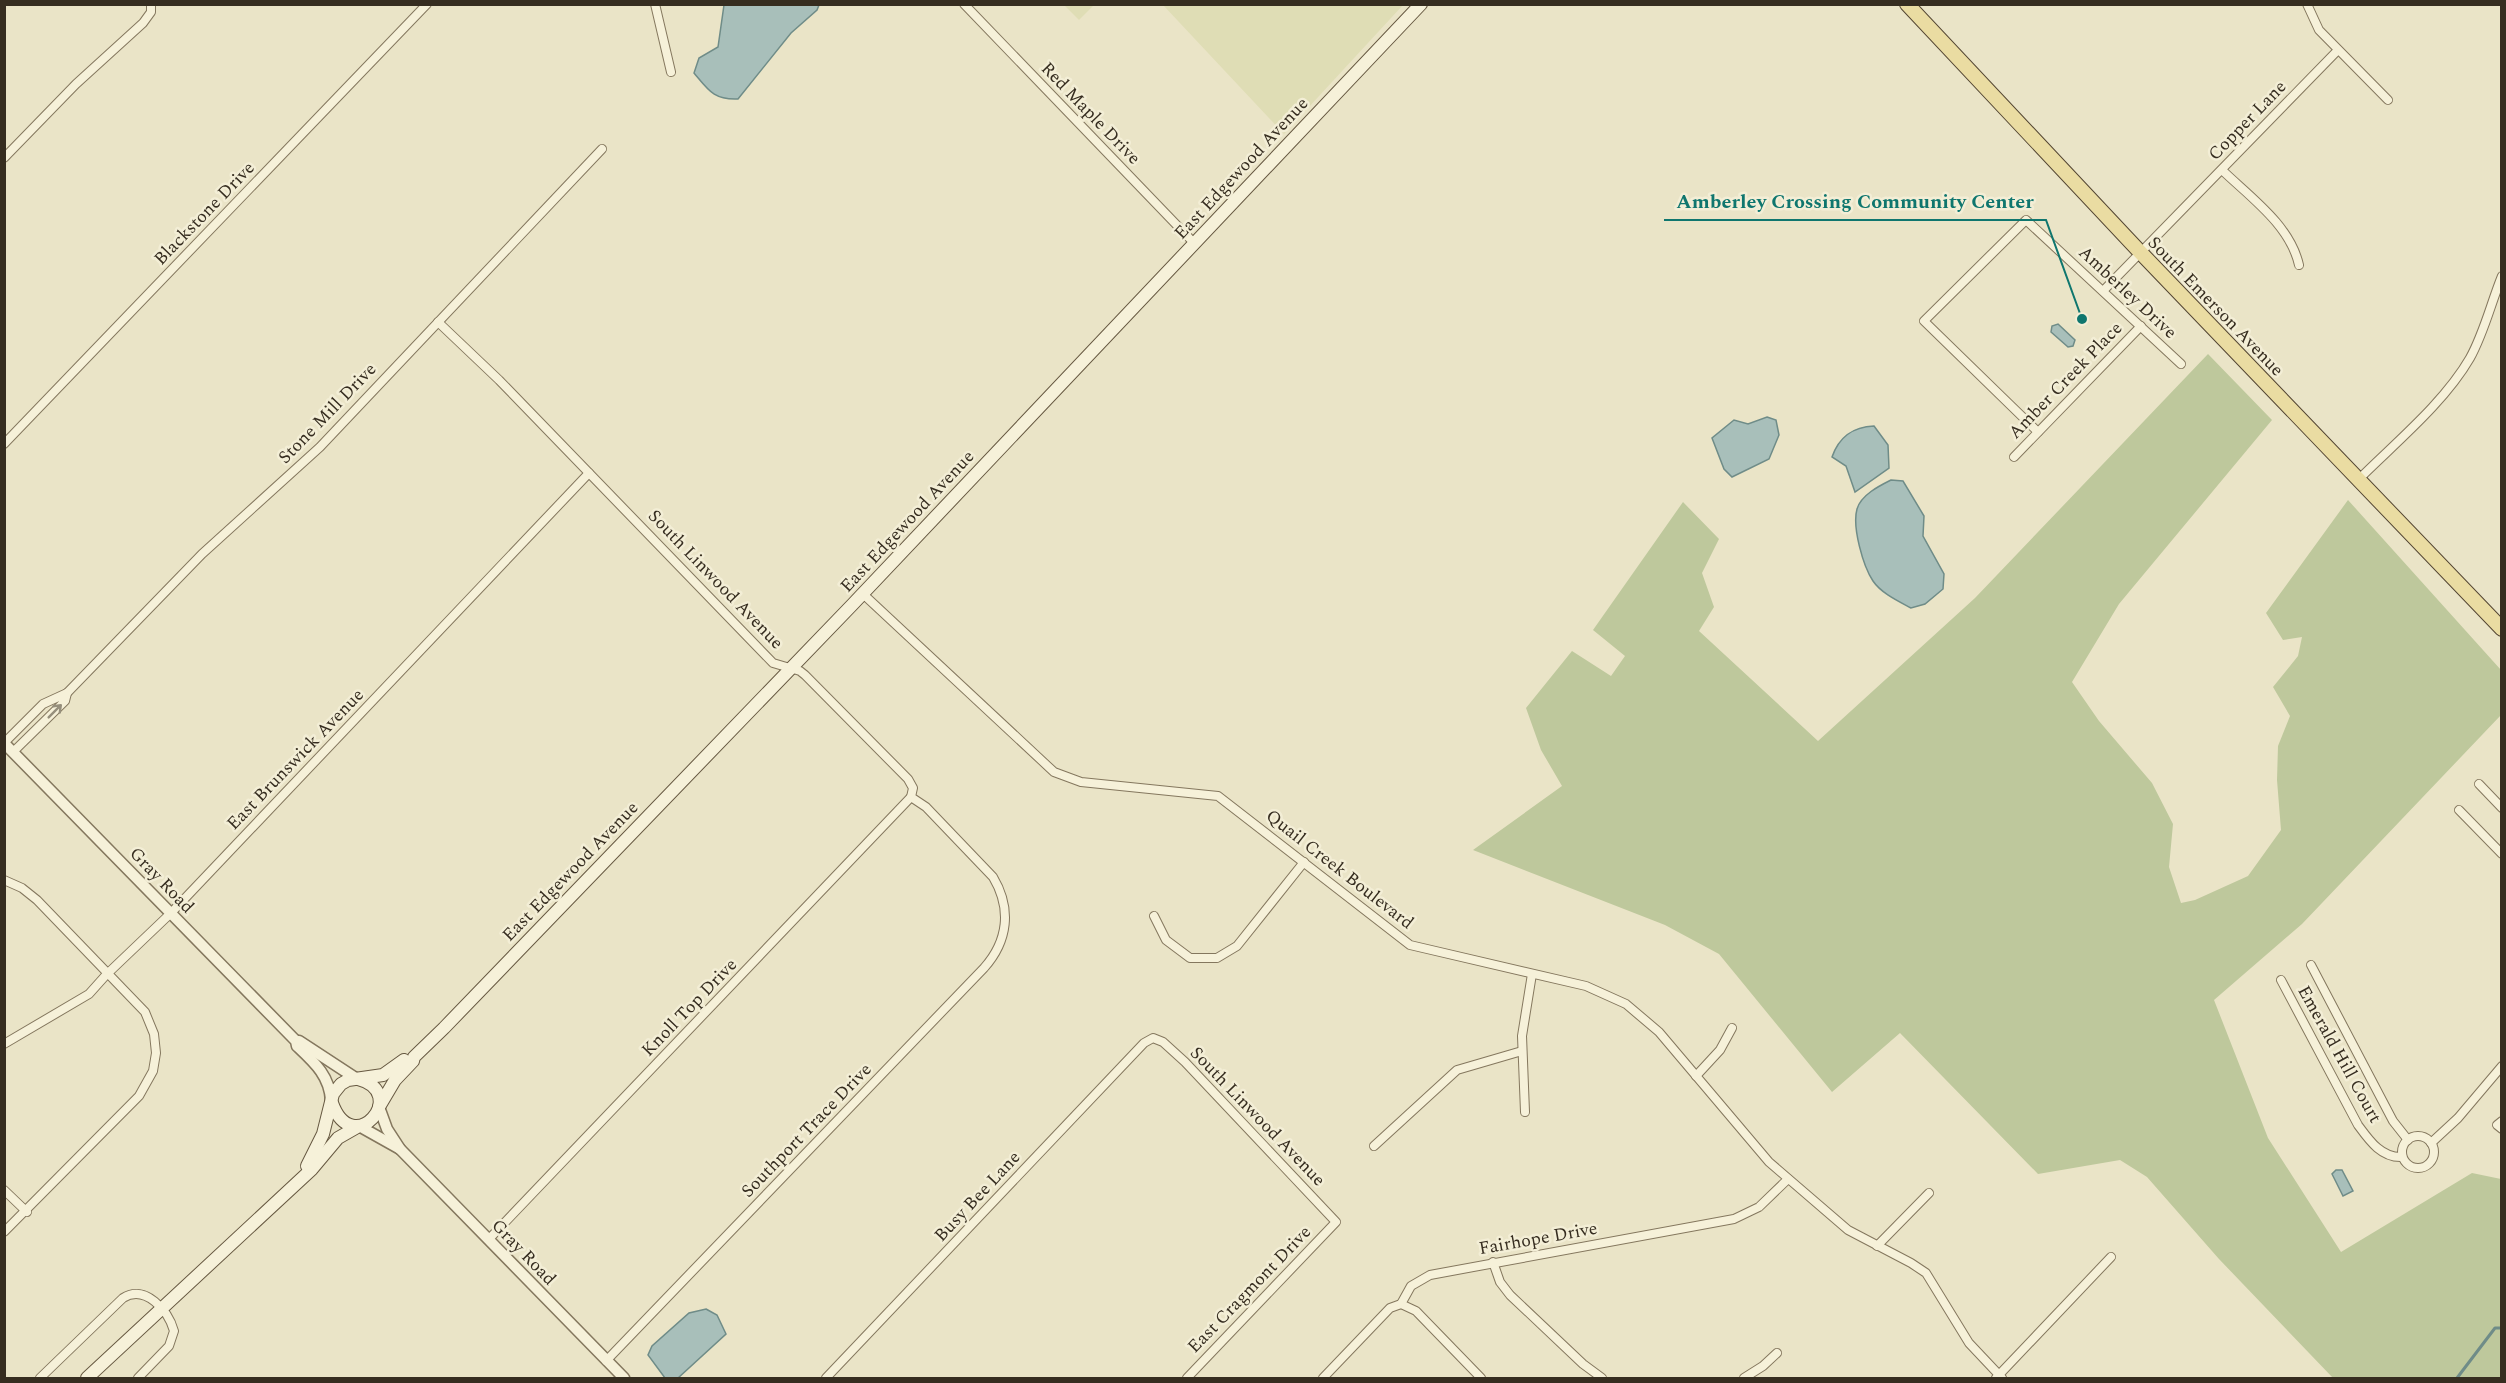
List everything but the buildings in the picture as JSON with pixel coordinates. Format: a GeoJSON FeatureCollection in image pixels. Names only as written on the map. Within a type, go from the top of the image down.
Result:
{"type":"FeatureCollection","features":[{"type":"Feature","properties":{"kind":"main road","name":"East Edgewood Avenue"},"geometry":{"type":"LineString","coordinates":[[380,1107],[395,1080],[414,1057],[863,594],[1421,4]]}},
{"type":"Feature","properties":{"kind":"main road","name":"South Emerson Avenue"},"geometry":{"type":"LineString","coordinates":[[1907,4],[2140,252],[2502,629]]}},
{"type":"Feature","properties":{"kind":"main road","name":"East Edgewood Avenue"},"geometry":{"type":"LineString","coordinates":[[357,1079],[383,1075],[409,1056],[414,1057]]}},
{"type":"Feature","properties":{"kind":"main road"},"geometry":{"type":"LineString","coordinates":[[87,1378],[304,1176],[338,1138],[372,1120],[380,1107],[380,1099],[372,1084],[357,1079],[341,1084],[333,1094],[323,1134],[304,1176]]}},
{"type":"Feature","properties":{"kind":"main road"},"geometry":{"type":"LineString","coordinates":[[331,1102],[336,1115],[342,1122],[359,1126]]}},
{"type":"Feature","properties":{"kind":"street"},"geometry":{"type":"LineString","coordinates":[[4,158],[76,84],[143,23],[151,12],[151,4]]}},
{"type":"Feature","properties":{"kind":"street","name":"Blackstone Drive"},"geometry":{"type":"LineString","coordinates":[[4,444],[427,4]]}},
{"type":"Feature","properties":{"kind":"street"},"geometry":{"type":"LineString","coordinates":[[655,4],[671,72]]}},
{"type":"Feature","properties":{"kind":"street","name":"Red Maple Drive"},"geometry":{"type":"LineString","coordinates":[[964,4],[1194,243]]}},
{"type":"Feature","properties":{"kind":"street"},"geometry":{"type":"LineString","coordinates":[[2307,4],[2317,26],[2388,100]]}},
{"type":"Feature","properties":{"kind":"street","name":"Copper Lane"},"geometry":{"type":"LineString","coordinates":[[2103,291],[2338,50]]}},
{"type":"Feature","properties":{"kind":"street","name":"Stone Mill Drive"},"geometry":{"type":"LineString","coordinates":[[4,743],[43,705],[67,693],[202,554],[305,462],[602,148]]}},
{"type":"Feature","properties":{"kind":"street"},"geometry":{"type":"LineString","coordinates":[[2222,170],[2284,231],[2299,265]]}},
{"type":"Feature","properties":{"kind":"street","name":"Amberley Drive"},"geometry":{"type":"LineString","coordinates":[[2038,432],[1924,321],[2026,220],[2181,364]]}},
{"type":"Feature","properties":{"kind":"street"},"geometry":{"type":"LineString","coordinates":[[2358,480],[2443,394],[2461,372],[2473,352],[2502,276]]}},
{"type":"Feature","properties":{"kind":"street","name":"South Linwood Avenue"},"geometry":{"type":"LineString","coordinates":[[438,322],[499,380],[773,663],[800,671],[805,675],[908,779],[913,788],[911,797],[926,807],[987,869],[999,887],[1006,910]]}},
{"type":"Feature","properties":{"kind":"street","name":"Amber Creek Place"},"geometry":{"type":"LineString","coordinates":[[2014,457],[2141,326]]}},
{"type":"Feature","properties":{"kind":"street","name":"East Brunswick Avenue"},"geometry":{"type":"LineString","coordinates":[[4,1044],[89,994],[171,914],[590,473]]}},
{"type":"Feature","properties":{"kind":"street","name":"Quail Creek Boulevard"},"geometry":{"type":"LineString","coordinates":[[863,594],[1054,772],[1081,782],[1218,796],[1410,945],[1586,986],[1626,1004],[1656,1029],[1760,1154],[1848,1230],[1911,1263],[1928,1276],[1963,1335],[1999,1378]]}},
{"type":"Feature","properties":{"kind":"street","name":"Stone Mill Drive"},"geometry":{"type":"LineString","coordinates":[[13,752],[64,701],[67,693]]}},
{"type":"Feature","properties":{"kind":"street","name":"Gray Road"},"geometry":{"type":"LineString","coordinates":[[4,743],[296,1041],[297,1046],[323,1074],[330,1088],[331,1102]]}},
{"type":"Feature","properties":{"kind":"street"},"geometry":{"type":"LineString","coordinates":[[2479,784],[2502,808]]}},
{"type":"Feature","properties":{"kind":"street","name":"Knoll Top Drive"},"geometry":{"type":"LineString","coordinates":[[489,1239],[911,797]]}},
{"type":"Feature","properties":{"kind":"street"},"geometry":{"type":"LineString","coordinates":[[2459,810],[2502,854]]}},
{"type":"Feature","properties":{"kind":"street"},"geometry":{"type":"LineString","coordinates":[[1154,916],[1166,940],[1190,958],[1217,958],[1237,946],[1304,862]]}},
{"type":"Feature","properties":{"kind":"street"},"geometry":{"type":"LineString","coordinates":[[4,880],[22,888],[37,900],[106,975],[139,1005],[150,1021],[156,1048],[153,1071],[139,1096],[27,1212],[4,1232]]}},
{"type":"Feature","properties":{"kind":"street","name":"Southport Trace Drive"},"geometry":{"type":"LineString","coordinates":[[606,1361],[995,956],[1002,941],[1006,910]]}},
{"type":"Feature","properties":{"kind":"street"},"geometry":{"type":"LineString","coordinates":[[2311,964],[2392,1121],[2408,1140]]}},
{"type":"Feature","properties":{"kind":"street"},"geometry":{"type":"LineString","coordinates":[[1525,1112],[1523,1025],[1532,974]]}},
{"type":"Feature","properties":{"kind":"street","name":"Emerald Hill Court"},"geometry":{"type":"LineString","coordinates":[[2281,980],[2358,1125],[2374,1146],[2386,1154],[2402,1157]]}},
{"type":"Feature","properties":{"kind":"street"},"geometry":{"type":"LineString","coordinates":[[1696,1076],[1708,1066],[1732,1028]]}},
{"type":"Feature","properties":{"kind":"street","name":"South Linwood Avenue"},"geometry":{"type":"LineString","coordinates":[[1153,1038],[1163,1042],[1185,1062],[1336,1222]]}},
{"type":"Feature","properties":{"kind":"street","name":"Busy Bee Lane"},"geometry":{"type":"LineString","coordinates":[[826,1378],[1144,1043],[1153,1038]]}},
{"type":"Feature","properties":{"kind":"street","name":"Gray Road"},"geometry":{"type":"LineString","coordinates":[[296,1041],[301,1041],[357,1079]]}},
{"type":"Feature","properties":{"kind":"street"},"geometry":{"type":"LineString","coordinates":[[1374,1146],[1457,1070],[1522,1051]]}},
{"type":"Feature","properties":{"kind":"street"},"geometry":{"type":"LineString","coordinates":[[2431,1143],[2458,1118],[2502,1066]]}},
{"type":"Feature","properties":{"kind":"street","name":"Gray Road"},"geometry":{"type":"LineString","coordinates":[[380,1107],[387,1129],[400,1149],[624,1378]]}},
{"type":"Feature","properties":{"kind":"street"},"geometry":{"type":"LineString","coordinates":[[2502,1121],[2497,1125],[2502,1130]]}},
{"type":"Feature","properties":{"kind":"street","name":"Gray Road"},"geometry":{"type":"LineString","coordinates":[[359,1126],[400,1149]]}},
{"type":"Feature","properties":{"kind":"street"},"geometry":{"type":"LineString","coordinates":[[2417,1136],[2431,1143],[2434,1152],[2427,1165],[2413,1167],[2402,1157],[2403,1148],[2408,1140],[2417,1136]]}},
{"type":"Feature","properties":{"kind":"street","name":"Fairhope Drive"},"geometry":{"type":"LineString","coordinates":[[1323,1378],[1390,1308],[1401,1304],[1411,1286],[1423,1278],[1493,1262],[1734,1219],[1759,1207],[1788,1179]]}},
{"type":"Feature","properties":{"kind":"street"},"geometry":{"type":"LineString","coordinates":[[4,1190],[27,1212]]}},
{"type":"Feature","properties":{"kind":"street"},"geometry":{"type":"LineString","coordinates":[[1877,1246],[1929,1193]]}},
{"type":"Feature","properties":{"kind":"street","name":"East Cragmont Drive"},"geometry":{"type":"LineString","coordinates":[[1187,1378],[1336,1222]]}},
{"type":"Feature","properties":{"kind":"street"},"geometry":{"type":"LineString","coordinates":[[1999,1378],[2111,1257]]}},
{"type":"Feature","properties":{"kind":"street"},"geometry":{"type":"LineString","coordinates":[[1493,1262],[1500,1282],[1510,1295],[1583,1364],[1602,1378]]}},
{"type":"Feature","properties":{"kind":"street"},"geometry":{"type":"LineString","coordinates":[[40,1378],[126,1296],[142,1294],[162,1308],[173,1326],[174,1337],[170,1346],[138,1378]]}},
{"type":"Feature","properties":{"kind":"street"},"geometry":{"type":"LineString","coordinates":[[1401,1304],[1416,1311],[1481,1378]]}},
{"type":"Feature","properties":{"kind":"street"},"geometry":{"type":"LineString","coordinates":[[1744,1378],[1777,1353]]}},
{"type":"Feature","properties":{"kind":"shaded area"},"geometry":{"type":"Polygon","coordinates":[[[1064,5],[1094,5],[1079,20],[1064,5]]]}},
{"type":"Feature","properties":{"kind":"shaded area"},"geometry":{"type":"Polygon","coordinates":[[[1163,5],[1403,5],[1284,134],[1163,5]]]}},
{"type":"Feature","properties":{"kind":"green space"},"geometry":{"type":"Polygon","coordinates":[[[2208,354],[2272,420],[2119,604],[2072,682],[2099,721],[2152,783],[2173,824],[2169,867],[2181,903],[2195,900],[2248,876],[2281,830],[2277,780],[2278,746],[2290,716],[2273,687],[2298,656],[2302,637],[2283,640],[2266,613],[2348,500],[2501,670],[2501,715],[2302,924],[2214,1000],[2268,1138],[2341,1252],[2472,1173],[2501,1179],[2501,1378],[2333,1378],[2219,1259],[2147,1177],[2120,1160],[2038,1174],[1900,1033],[1832,1092],[1719,954],[1665,925],[1473,850],[1562,786],[1541,750],[1526,708],[1572,651],[1611,676],[1625,656],[1593,630],[1683,502],[1719,539],[1702,573],[1714,607],[1699,631],[1818,741],[1975,598],[2208,354]]]}},
{"type":"Feature","properties":{"kind":"water"},"geometry":{"type":"Polygon","coordinates":[[[724,5],[819,5],[817,10],[791,33],[738,99],[717,96],[694,73],[699,58],[718,47],[724,5]]]}},
{"type":"Feature","properties":{"kind":"water"},"geometry":{"type":"Polygon","coordinates":[[[2058,324],[2075,340],[2073,346],[2068,347],[2051,332],[2052,326],[2058,324]]]}},
{"type":"Feature","properties":{"kind":"water"},"geometry":{"type":"Polygon","coordinates":[[[1767,417],[1776,420],[1779,435],[1769,459],[1732,477],[1724,469],[1712,438],[1734,420],[1748,424],[1767,417]]]}},
{"type":"Feature","properties":{"kind":"water"},"geometry":{"type":"Polygon","coordinates":[[[1874,426],[1888,445],[1889,468],[1855,492],[1846,466],[1832,457],[1838,444],[1847,434],[1859,428],[1874,426]]]}},
{"type":"Feature","properties":{"kind":"water"},"geometry":{"type":"Polygon","coordinates":[[[1891,480],[1903,481],[1924,516],[1923,536],[1944,574],[1943,589],[1925,604],[1911,608],[1885,593],[1873,581],[1862,556],[1857,536],[1857,509],[1862,499],[1891,480]]]}},
{"type":"Feature","properties":{"kind":"water"},"geometry":{"type":"Polygon","coordinates":[[[2336,1170],[2342,1170],[2353,1191],[2343,1196],[2332,1174],[2336,1170]]]}},
{"type":"Feature","properties":{"kind":"water"},"geometry":{"type":"Polygon","coordinates":[[[706,1309],[717,1315],[726,1334],[678,1378],[665,1378],[648,1355],[652,1346],[689,1313],[706,1309]]]}},
{"type":"Feature","properties":{"kind":"waterway"},"geometry":{"type":"LineString","coordinates":[[2457,1378],[2495,1328],[2502,1328]]}},
{"type":"Feature","properties":{"kind":"place","name":"Amberley Crossing Community Center"},"geometry":{"type":"Point","coordinates":[2082,319]}}]}
